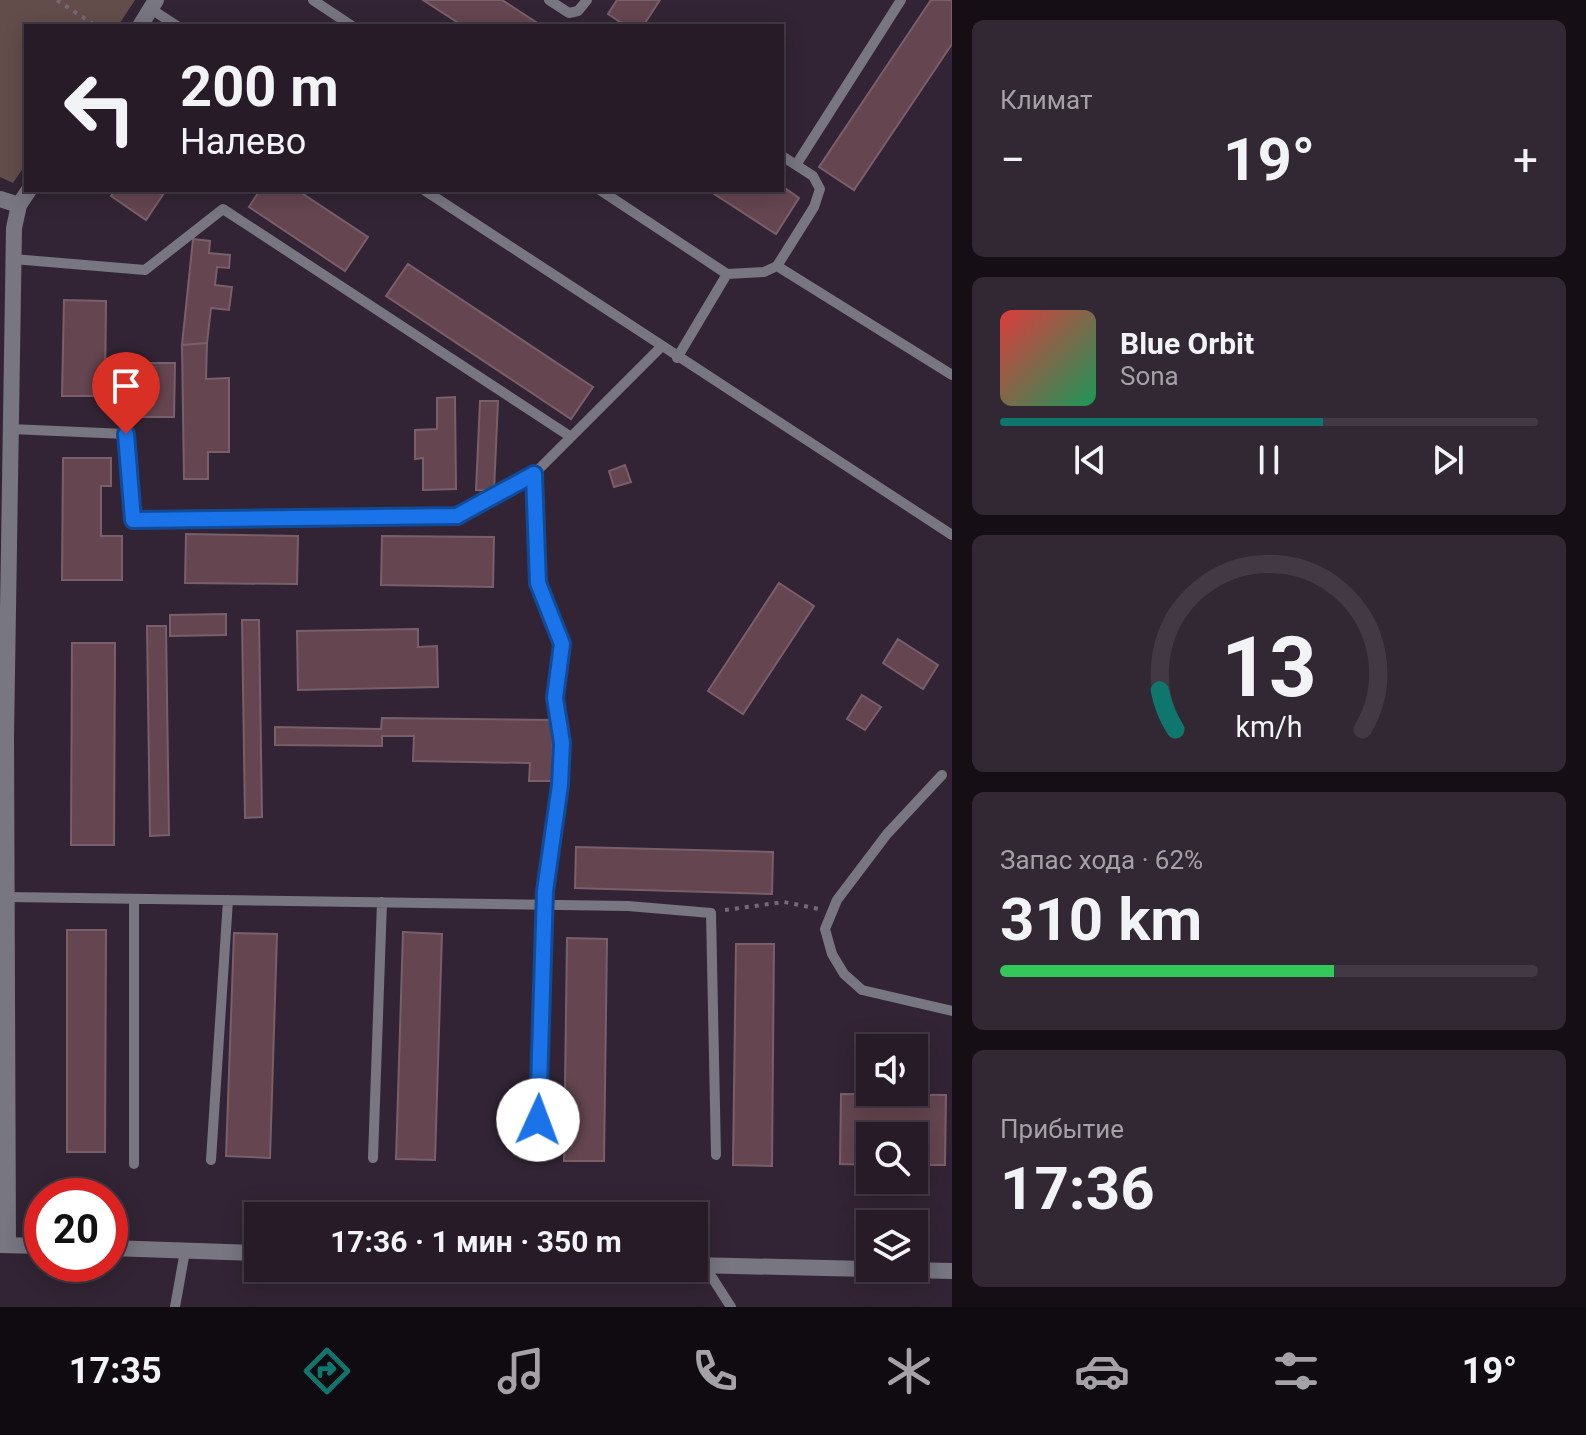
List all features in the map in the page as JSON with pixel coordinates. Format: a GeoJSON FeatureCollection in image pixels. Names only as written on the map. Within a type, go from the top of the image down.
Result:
{"type":"FeatureCollection","features":[{"type":"Feature","properties":{"kind":"street"},"geometry":{"type":"LineString","coordinates":[[141,24],[154,4]]}},
{"type":"Feature","properties":{"kind":"street"},"geometry":{"type":"LineString","coordinates":[[24,1246],[4,1245],[7,897],[3,737],[14,228],[19,205],[28,192]]}},
{"type":"Feature","properties":{"kind":"street"},"geometry":{"type":"LineString","coordinates":[[0,199],[19,205]]}},
{"type":"Feature","properties":{"kind":"street"},"geometry":{"type":"LineString","coordinates":[[128,1249],[244,1253]]}},
{"type":"Feature","properties":{"kind":"street"},"geometry":{"type":"LineString","coordinates":[[708,1265],[952,1271]]}},
{"type":"Feature","properties":{"kind":"lane"},"geometry":{"type":"LineString","coordinates":[[313,0],[349,24]]}},
{"type":"Feature","properties":{"kind":"lane"},"geometry":{"type":"LineString","coordinates":[[549,0],[569,13],[578,11],[587,0]]}},
{"type":"Feature","properties":{"kind":"lane"},"geometry":{"type":"LineString","coordinates":[[796,165],[901,0]]}},
{"type":"Feature","properties":{"kind":"lane"},"geometry":{"type":"LineString","coordinates":[[154,4],[175,24]]}},
{"type":"Feature","properties":{"kind":"lane"},"geometry":{"type":"LineString","coordinates":[[603,192],[727,274],[764,272],[777,266],[814,207],[820,189],[813,176],[784,157]]}},
{"type":"Feature","properties":{"kind":"lane"},"geometry":{"type":"LineString","coordinates":[[427,192],[952,535]]}},
{"type":"Feature","properties":{"kind":"lane"},"geometry":{"type":"LineString","coordinates":[[13,259],[145,270],[223,209],[571,437]]}},
{"type":"Feature","properties":{"kind":"lane"},"geometry":{"type":"LineString","coordinates":[[777,266],[952,375]]}},
{"type":"Feature","properties":{"kind":"lane"},"geometry":{"type":"LineString","coordinates":[[677,358],[727,274]]}},
{"type":"Feature","properties":{"kind":"lane"},"geometry":{"type":"LineString","coordinates":[[11,429],[126,434],[133,520],[457,516],[534,474],[661,347]]}},
{"type":"Feature","properties":{"kind":"lane"},"geometry":{"type":"LineString","coordinates":[[534,474],[538,583],[562,644],[555,698],[562,743],[560,785],[546,905],[537,1151]]}},
{"type":"Feature","properties":{"kind":"lane"},"geometry":{"type":"LineString","coordinates":[[942,775],[887,834],[837,900],[825,929],[832,954],[844,974],[862,990],[952,1011]]}},
{"type":"Feature","properties":{"kind":"lane"},"geometry":{"type":"LineString","coordinates":[[7,897],[628,906],[711,913],[716,1155]]}},
{"type":"Feature","properties":{"kind":"lane"},"geometry":{"type":"LineString","coordinates":[[134,899],[134,1164]]}},
{"type":"Feature","properties":{"kind":"lane"},"geometry":{"type":"LineString","coordinates":[[211,1160],[228,900]]}},
{"type":"Feature","properties":{"kind":"lane"},"geometry":{"type":"LineString","coordinates":[[373,1158],[382,902]]}},
{"type":"Feature","properties":{"kind":"lane"},"geometry":{"type":"LineString","coordinates":[[175,1307],[185,1251]]}},
{"type":"Feature","properties":{"kind":"lane"},"geometry":{"type":"LineString","coordinates":[[708,1277],[731,1307]]}},
{"type":"Feature","properties":{"kind":"path"},"geometry":{"type":"LineString","coordinates":[[57,0],[93,24]]}},
{"type":"Feature","properties":{"kind":"path"},"geometry":{"type":"LineString","coordinates":[[711,913],[784,902],[812,905],[831,915]]}},
{"type":"Feature","properties":{"kind":"shaded area"},"geometry":{"type":"Polygon","coordinates":[[[0,0],[135,0],[119,24],[24,24],[24,167],[13,183],[0,177],[0,0]]]}},
{"type":"Feature","properties":{"kind":"building"},"geometry":{"type":"Polygon","coordinates":[[[423,0],[502,0],[539,24],[460,24],[423,0]]]}},
{"type":"Feature","properties":{"kind":"building"},"geometry":{"type":"Polygon","coordinates":[[[617,0],[660,0],[644,24],[623,24],[608,14],[617,0]]]}},
{"type":"Feature","properties":{"kind":"building"},"geometry":{"type":"Polygon","coordinates":[[[931,0],[952,0],[952,44],[854,190],[819,167],[931,0]]]}},
{"type":"Feature","properties":{"kind":"building"},"geometry":{"type":"Polygon","coordinates":[[[784,187],[799,198],[776,234],[711,192],[784,192],[784,187]]]}},
{"type":"Feature","properties":{"kind":"building"},"geometry":{"type":"Polygon","coordinates":[[[114,192],[165,192],[146,220],[111,196],[114,192]]]}},
{"type":"Feature","properties":{"kind":"building"},"geometry":{"type":"Polygon","coordinates":[[[259,192],[300,192],[368,237],[345,271],[249,207],[259,192]]]}},
{"type":"Feature","properties":{"kind":"building"},"geometry":{"type":"Polygon","coordinates":[[[193,239],[210,241],[209,253],[230,255],[229,268],[217,267],[215,285],[232,287],[229,310],[211,308],[207,343],[182,345],[193,239]]]}},
{"type":"Feature","properties":{"kind":"building"},"geometry":{"type":"Polygon","coordinates":[[[408,264],[593,387],[571,419],[386,296],[408,264]]]}},
{"type":"Feature","properties":{"kind":"building"},"geometry":{"type":"Polygon","coordinates":[[[64,300],[106,301],[105,396],[62,396],[64,300]]]}},
{"type":"Feature","properties":{"kind":"building"},"geometry":{"type":"Polygon","coordinates":[[[207,343],[206,379],[229,378],[229,452],[208,452],[208,479],[184,479],[182,345],[207,343]]]}},
{"type":"Feature","properties":{"kind":"building"},"geometry":{"type":"Polygon","coordinates":[[[138,363],[175,363],[174,417],[138,417],[138,363]]]}},
{"type":"Feature","properties":{"kind":"building"},"geometry":{"type":"Polygon","coordinates":[[[455,397],[456,489],[423,490],[423,458],[415,459],[415,430],[437,429],[437,398],[455,397]]]}},
{"type":"Feature","properties":{"kind":"building"},"geometry":{"type":"Polygon","coordinates":[[[480,401],[498,401],[494,491],[476,490],[480,401]]]}},
{"type":"Feature","properties":{"kind":"building"},"geometry":{"type":"Polygon","coordinates":[[[63,458],[111,458],[111,486],[101,486],[101,536],[122,536],[122,580],[62,580],[63,458]]]}},
{"type":"Feature","properties":{"kind":"building"},"geometry":{"type":"Polygon","coordinates":[[[625,465],[631,482],[614,487],[609,471],[625,465]]]}},
{"type":"Feature","properties":{"kind":"building"},"geometry":{"type":"Polygon","coordinates":[[[186,534],[298,536],[297,584],[185,583],[186,534]]]}},
{"type":"Feature","properties":{"kind":"building"},"geometry":{"type":"Polygon","coordinates":[[[382,536],[494,537],[493,587],[381,585],[382,536]]]}},
{"type":"Feature","properties":{"kind":"building"},"geometry":{"type":"Polygon","coordinates":[[[779,583],[814,606],[743,714],[708,691],[779,583]]]}},
{"type":"Feature","properties":{"kind":"building"},"geometry":{"type":"Polygon","coordinates":[[[226,614],[226,635],[170,636],[170,615],[226,614]]]}},
{"type":"Feature","properties":{"kind":"building"},"geometry":{"type":"Polygon","coordinates":[[[242,620],[259,620],[262,817],[245,818],[242,620]]]}},
{"type":"Feature","properties":{"kind":"building"},"geometry":{"type":"Polygon","coordinates":[[[147,626],[166,626],[169,835],[150,836],[147,626]]]}},
{"type":"Feature","properties":{"kind":"building"},"geometry":{"type":"Polygon","coordinates":[[[418,629],[418,647],[437,646],[438,687],[298,690],[297,631],[418,629]]]}},
{"type":"Feature","properties":{"kind":"building"},"geometry":{"type":"Polygon","coordinates":[[[898,639],[938,665],[923,689],[883,663],[898,639]]]}},
{"type":"Feature","properties":{"kind":"building"},"geometry":{"type":"Polygon","coordinates":[[[72,643],[115,643],[114,845],[71,845],[72,643]]]}},
{"type":"Feature","properties":{"kind":"building"},"geometry":{"type":"Polygon","coordinates":[[[862,695],[881,707],[865,730],[847,719],[862,695]]]}},
{"type":"Feature","properties":{"kind":"building"},"geometry":{"type":"Polygon","coordinates":[[[382,718],[553,720],[552,781],[529,781],[530,763],[413,761],[414,736],[382,736],[382,746],[275,745],[275,727],[381,729],[382,718]]]}},
{"type":"Feature","properties":{"kind":"building"},"geometry":{"type":"Polygon","coordinates":[[[576,847],[773,852],[772,894],[575,888],[576,847]]]}},
{"type":"Feature","properties":{"kind":"building"},"geometry":{"type":"Polygon","coordinates":[[[67,930],[106,930],[105,1152],[67,1152],[67,930]]]}},
{"type":"Feature","properties":{"kind":"building"},"geometry":{"type":"Polygon","coordinates":[[[403,932],[442,934],[435,1160],[396,1159],[403,932]]]}},
{"type":"Feature","properties":{"kind":"building"},"geometry":{"type":"Polygon","coordinates":[[[234,933],[277,934],[270,1158],[226,1156],[234,933]]]}},
{"type":"Feature","properties":{"kind":"building"},"geometry":{"type":"Polygon","coordinates":[[[567,938],[607,939],[604,1161],[564,1161],[567,938]]]}},
{"type":"Feature","properties":{"kind":"building"},"geometry":{"type":"Polygon","coordinates":[[[736,944],[774,944],[772,1166],[733,1165],[736,944]]]}},
{"type":"Feature","properties":{"kind":"building"},"geometry":{"type":"Polygon","coordinates":[[[841,1094],[856,1094],[856,1106],[928,1106],[928,1095],[946,1095],[945,1165],[928,1165],[928,1122],[856,1122],[856,1165],[840,1164],[841,1094]]]}},
{"type":"Feature","properties":{"kind":"route"},"geometry":{"type":"LineString","coordinates":[[126,434],[133,520],[457,516],[534,474],[534,559],[538,583],[559,629],[562,644],[555,698],[562,743],[560,785],[545,891],[538,1120]]}}]}
